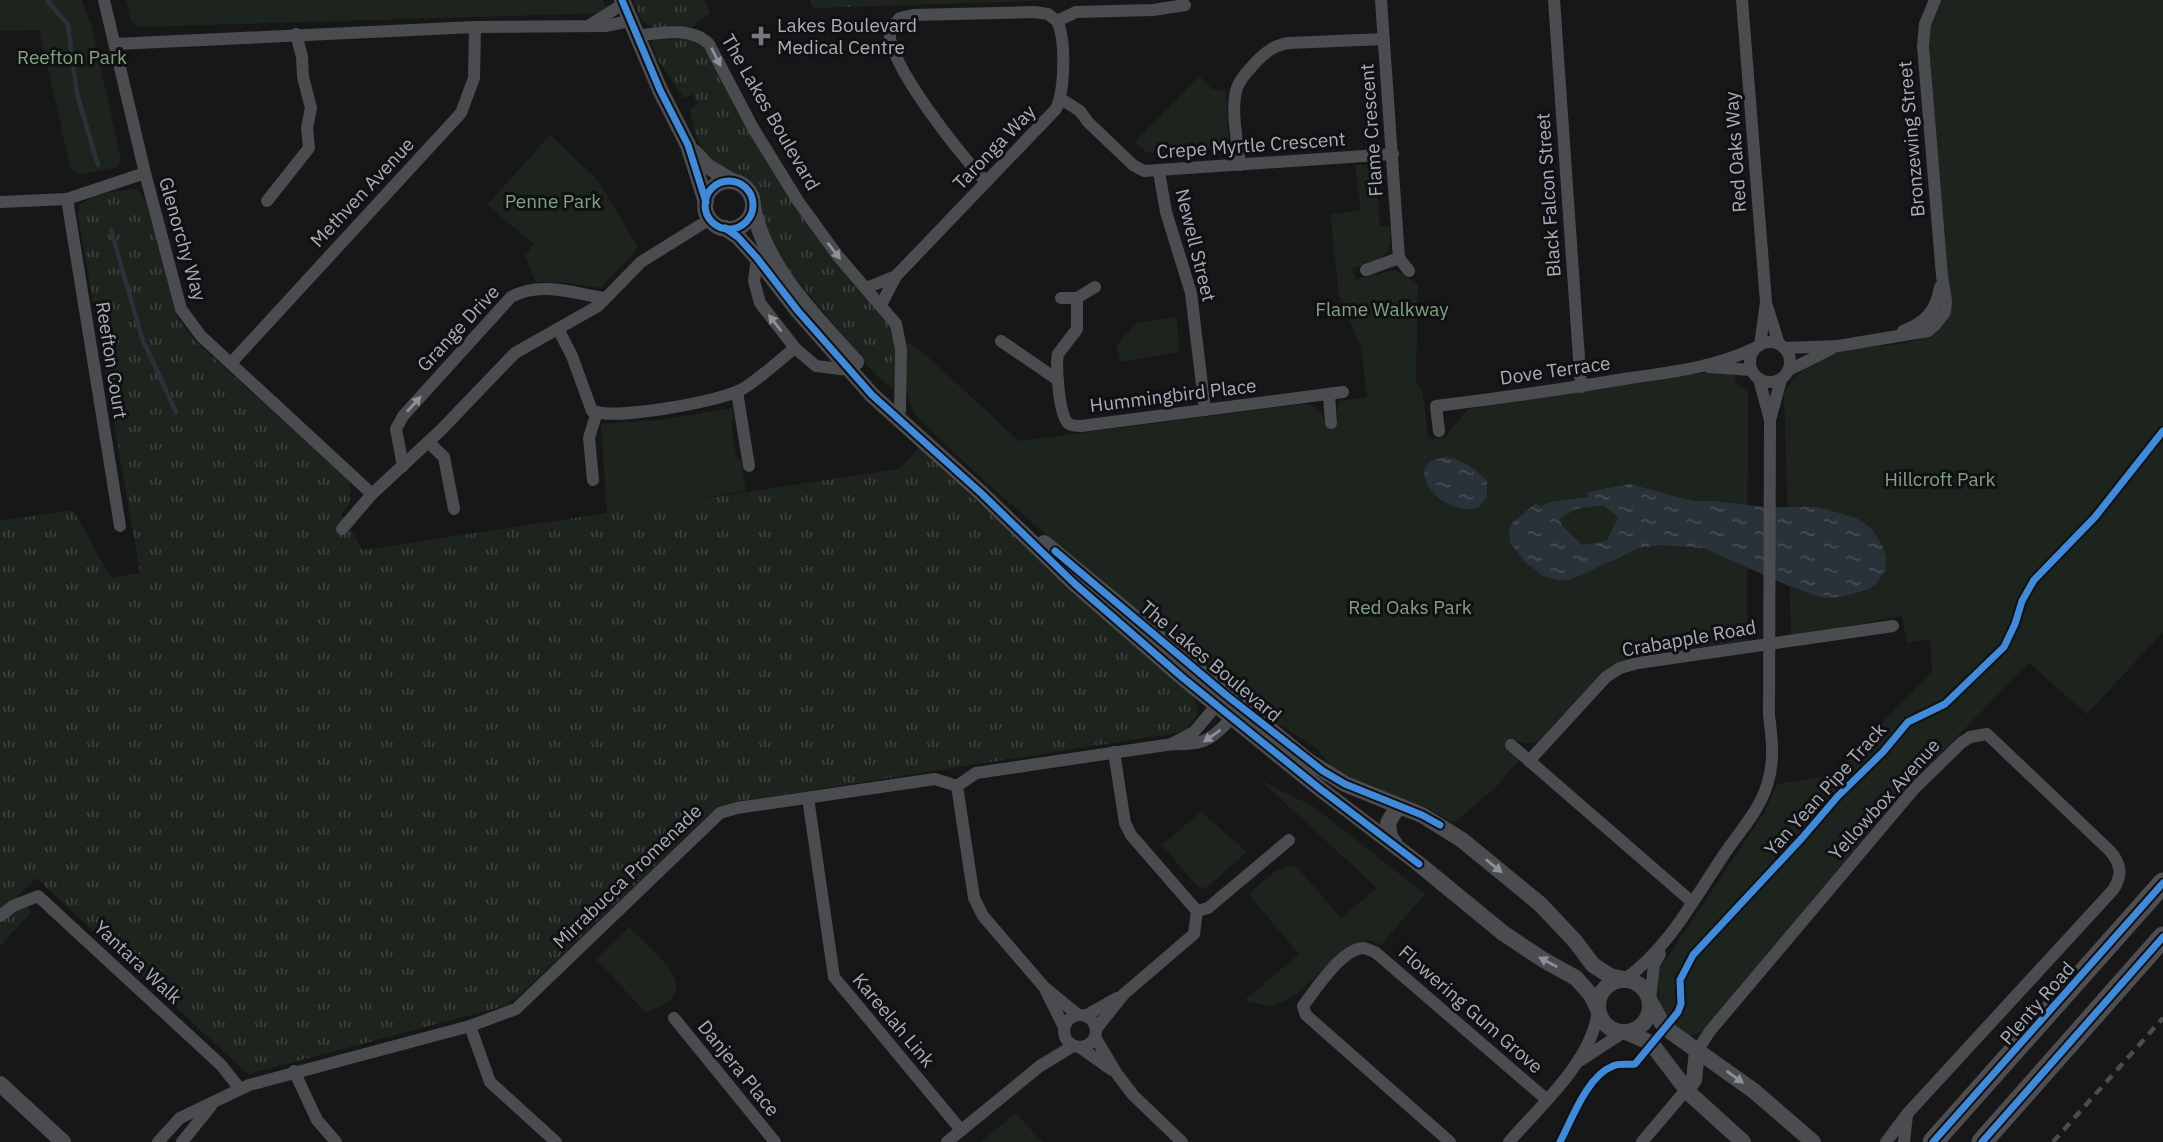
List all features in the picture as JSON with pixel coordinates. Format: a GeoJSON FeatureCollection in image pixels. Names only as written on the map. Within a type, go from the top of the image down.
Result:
{"type":"FeatureCollection","features":[{"type":"Feature","properties":{"kind":"highway","name":"Plenty Road"},"geometry":{"type":"LineString","coordinates":[[1933,1142],[2163,883]]}},
{"type":"Feature","properties":{"kind":"highway"},"geometry":{"type":"LineString","coordinates":[[1982,1142],[2163,937]]}},
{"type":"Feature","properties":{"kind":"street","name":"Glenorchy Way"},"geometry":{"type":"LineString","coordinates":[[104,0],[181,309],[201,336],[372,494]]}},
{"type":"Feature","properties":{"kind":"street","name":"Flame Crescent"},"geometry":{"type":"LineString","coordinates":[[1381,0],[1399,258]]}},
{"type":"Feature","properties":{"kind":"street","name":"Black Falcon Street"},"geometry":{"type":"LineString","coordinates":[[1554,0],[1581,387]]}},
{"type":"Feature","properties":{"kind":"street","name":"Red Oaks Way"},"geometry":{"type":"LineString","coordinates":[[1742,0],[1766,302],[1782,346]]}},
{"type":"Feature","properties":{"kind":"street","name":"Bronzewing Street"},"geometry":{"type":"LineString","coordinates":[[1838,346],[1936,325],[1945,312],[1923,46],[1925,24],[1935,0]]}},
{"type":"Feature","properties":{"kind":"street"},"geometry":{"type":"LineString","coordinates":[[590,25],[622,2],[688,145],[710,219],[725,228],[733,228],[747,220],[753,205],[744,187],[707,166],[688,145]]}},
{"type":"Feature","properties":{"kind":"street"},"geometry":{"type":"LineString","coordinates":[[986,182],[949,139],[890,46],[890,29],[900,18],[913,15],[1034,12],[1048,14],[1057,20],[1076,12],[1153,10],[1185,5]]}},
{"type":"Feature","properties":{"kind":"street","name":"Taronga Way"},"geometry":{"type":"LineString","coordinates":[[881,305],[896,276],[1058,104],[1061,40],[1057,20]]}},
{"type":"Feature","properties":{"kind":"street"},"geometry":{"type":"LineString","coordinates":[[116,44],[475,27],[618,24],[633,29]]}},
{"type":"Feature","properties":{"kind":"street","name":"Methven Avenue"},"geometry":{"type":"LineString","coordinates":[[231,363],[461,113],[474,78],[475,27]]}},
{"type":"Feature","properties":{"kind":"street","name":"The Lakes Boulevard"},"geometry":{"type":"LineString","coordinates":[[633,29],[694,33],[709,44],[776,166],[816,227],[899,330],[900,411]]}},
{"type":"Feature","properties":{"kind":"street"},"geometry":{"type":"LineString","coordinates":[[267,201],[309,148],[307,128],[311,108],[296,34]]}},
{"type":"Feature","properties":{"kind":"street"},"geometry":{"type":"LineString","coordinates":[[1240,165],[1236,90],[1244,75],[1264,54],[1276,46],[1289,43],[1384,38]]}},
{"type":"Feature","properties":{"kind":"street","name":"Crepe Myrtle Crescent"},"geometry":{"type":"LineString","coordinates":[[1058,104],[1088,122],[1133,165],[1144,171],[1393,155]]}},
{"type":"Feature","properties":{"kind":"street","name":"Newell Street"},"geometry":{"type":"LineString","coordinates":[[1159,172],[1166,212],[1191,293],[1205,410]]}},
{"type":"Feature","properties":{"kind":"street"},"geometry":{"type":"LineString","coordinates":[[0,202],[67,199],[145,173]]}},
{"type":"Feature","properties":{"kind":"street"},"geometry":{"type":"LineString","coordinates":[[705,202],[718,184],[732,181]]}},
{"type":"Feature","properties":{"kind":"street","name":"Reefton Court"},"geometry":{"type":"LineString","coordinates":[[67,199],[120,526]]}},
{"type":"Feature","properties":{"kind":"street","name":"The Lakes Boulevard"},"geometry":{"type":"LineString","coordinates":[[753,205],[760,233],[783,275],[852,357],[945,460]]}},
{"type":"Feature","properties":{"kind":"street"},"geometry":{"type":"LineString","coordinates":[[342,529],[372,494],[428,442],[515,353],[598,306],[641,262],[710,219]]}},
{"type":"Feature","properties":{"kind":"street","name":"The Lakes Boulevard"},"geometry":{"type":"LineString","coordinates":[[725,228],[746,245],[798,312],[899,422],[981,493],[1089,579],[1318,788],[1512,939],[1576,978],[1591,995],[1597,1009]]}},
{"type":"Feature","properties":{"kind":"street"},"geometry":{"type":"LineString","coordinates":[[757,258],[754,281],[760,303],[795,348],[816,366],[849,370]]}},
{"type":"Feature","properties":{"kind":"street"},"geometry":{"type":"LineString","coordinates":[[1366,271],[1399,258],[1409,271]]}},
{"type":"Feature","properties":{"kind":"street","name":"Taronga Way"},"geometry":{"type":"LineString","coordinates":[[866,288],[896,276]]}},
{"type":"Feature","properties":{"kind":"street","name":"Grange Drive"},"geometry":{"type":"LineString","coordinates":[[403,466],[396,429],[403,416],[511,297],[523,290],[540,287],[604,298]]}},
{"type":"Feature","properties":{"kind":"street"},"geometry":{"type":"LineString","coordinates":[[1061,298],[1077,298],[1095,287]]}},
{"type":"Feature","properties":{"kind":"street","name":"Hummingbird Place"},"geometry":{"type":"LineString","coordinates":[[1077,298],[1077,329],[1058,354],[1058,380],[1065,419],[1074,426],[1343,392]]}},
{"type":"Feature","properties":{"kind":"street","name":"Red Oaks Way"},"geometry":{"type":"LineString","coordinates":[[1757,346],[1766,302]]}},
{"type":"Feature","properties":{"kind":"street"},"geometry":{"type":"LineString","coordinates":[[558,329],[572,356],[586,399],[592,411],[597,412],[633,412],[721,398],[737,392],[795,348]]}},
{"type":"Feature","properties":{"kind":"street"},"geometry":{"type":"LineString","coordinates":[[1001,341],[1058,380]]}},
{"type":"Feature","properties":{"kind":"street"},"geometry":{"type":"LineString","coordinates":[[1770,420],[1750,359],[1757,346],[1773,342],[1782,346],[1838,346]]}},
{"type":"Feature","properties":{"kind":"street","name":"Dove Terrace"},"geometry":{"type":"LineString","coordinates":[[1439,431],[1436,406],[1581,387],[1705,366],[1737,357],[1757,346]]}},
{"type":"Feature","properties":{"kind":"street"},"geometry":{"type":"LineString","coordinates":[[1578,1062],[1625,1032],[1634,1030],[1648,1018],[1654,965],[1666,941],[1739,832],[1762,773],[1769,715],[1770,420],[1790,358],[1782,346]]}},
{"type":"Feature","properties":{"kind":"street"},"geometry":{"type":"LineString","coordinates":[[1755,375],[1770,383],[1838,346]]}},
{"type":"Feature","properties":{"kind":"street","name":"Dove Terrace"},"geometry":{"type":"LineString","coordinates":[[1705,366],[1755,375]]}},
{"type":"Feature","properties":{"kind":"street"},"geometry":{"type":"LineString","coordinates":[[737,392],[749,467]]}},
{"type":"Feature","properties":{"kind":"street"},"geometry":{"type":"LineString","coordinates":[[1329,395],[1331,423]]}},
{"type":"Feature","properties":{"kind":"street"},"geometry":{"type":"LineString","coordinates":[[593,480],[589,438],[597,412]]}},
{"type":"Feature","properties":{"kind":"street"},"geometry":{"type":"LineString","coordinates":[[428,442],[444,457],[454,509]]}},
{"type":"Feature","properties":{"kind":"street","name":"Crabapple Road"},"geometry":{"type":"LineString","coordinates":[[1529,761],[1601,682],[1620,668],[1637,663],[1893,626]]}},
{"type":"Feature","properties":{"kind":"street"},"geometry":{"type":"LineString","coordinates":[[1173,744],[1194,732],[1221,700]]}},
{"type":"Feature","properties":{"kind":"street"},"geometry":{"type":"LineString","coordinates":[[1182,1142],[1133,1095],[1118,1074],[1096,1033],[1093,1021],[1044,987],[983,916],[974,898],[957,786],[976,773],[1173,744],[1203,743],[1219,732],[1236,712]]}},
{"type":"Feature","properties":{"kind":"street","name":"The Lakes Boulevard"},"geometry":{"type":"LineString","coordinates":[[1236,712],[1323,771],[1356,789],[1431,820],[1462,840],[1539,904],[1575,941],[1593,965],[1610,976],[1624,979]]}},
{"type":"Feature","properties":{"kind":"street","name":"Yellowbox Avenue"},"geometry":{"type":"LineString","coordinates":[[1697,1051],[1710,1031],[1892,813],[1941,761],[1970,737],[1987,734],[1997,741],[2109,851],[2120,869]]}},
{"type":"Feature","properties":{"kind":"street"},"geometry":{"type":"LineString","coordinates":[[1511,745],[1692,902]]}},
{"type":"Feature","properties":{"kind":"street"},"geometry":{"type":"LineString","coordinates":[[947,1142],[1040,1066],[1077,1047],[1090,1044],[1124,994],[1194,934],[1197,911],[1131,835],[1125,823],[1114,752]]}},
{"type":"Feature","properties":{"kind":"street","name":"Mirrabucca Promenade"},"geometry":{"type":"LineString","coordinates":[[158,1142],[180,1118],[240,1089],[294,1071],[470,1026],[516,1009],[720,813],[737,808],[935,779],[957,786]]}},
{"type":"Feature","properties":{"kind":"street","name":"Kareelah Link"},"geometry":{"type":"LineString","coordinates":[[808,798],[834,977],[961,1130]]}},
{"type":"Feature","properties":{"kind":"street"},"geometry":{"type":"LineString","coordinates":[[1398,848],[1390,837],[1388,823],[1395,811],[1402,807]]}},
{"type":"Feature","properties":{"kind":"street"},"geometry":{"type":"LineString","coordinates":[[1197,911],[1208,908],[1289,840]]}},
{"type":"Feature","properties":{"kind":"street","name":"Plenty Road"},"geometry":{"type":"LineString","coordinates":[[1886,1142],[1907,1114],[2113,890],[2120,878],[2120,869]]}},
{"type":"Feature","properties":{"kind":"street","name":"Yantara Walk"},"geometry":{"type":"LineString","coordinates":[[0,916],[13,905],[38,896],[221,1065],[240,1089]]}},
{"type":"Feature","properties":{"kind":"street"},"geometry":{"type":"LineString","coordinates":[[1508,1142],[1578,1062],[1593,1033],[1602,991],[1647,962],[1666,941]]}},
{"type":"Feature","properties":{"kind":"street","name":"Flowering Gum Grove"},"geometry":{"type":"LineString","coordinates":[[1450,1142],[1306,1015],[1303,1006],[1330,970],[1353,951],[1364,948],[1375,952],[1546,1099]]}},
{"type":"Feature","properties":{"kind":"street"},"geometry":{"type":"LineString","coordinates":[[1624,979],[1641,985],[1664,1027],[1754,1091],[1813,1142]]}},
{"type":"Feature","properties":{"kind":"street"},"geometry":{"type":"LineString","coordinates":[[1044,987],[1068,1043],[1118,1074]]}},
{"type":"Feature","properties":{"kind":"street"},"geometry":{"type":"LineString","coordinates":[[1040,1066],[1069,1019],[1124,994]]}},
{"type":"Feature","properties":{"kind":"street"},"geometry":{"type":"LineString","coordinates":[[1597,1009],[1610,1028],[1651,1043],[1686,1090],[1743,1142]]}},
{"type":"Feature","properties":{"kind":"street","name":"Danjera Place"},"geometry":{"type":"LineString","coordinates":[[674,1018],[775,1142]]}},
{"type":"Feature","properties":{"kind":"street"},"geometry":{"type":"LineString","coordinates":[[470,1026],[489,1082],[556,1142]]}},
{"type":"Feature","properties":{"kind":"street"},"geometry":{"type":"LineString","coordinates":[[1642,1142],[1694,1080],[1697,1051]]}},
{"type":"Feature","properties":{"kind":"street"},"geometry":{"type":"LineString","coordinates":[[294,1071],[317,1119],[336,1142]]}},
{"type":"Feature","properties":{"kind":"street"},"geometry":{"type":"LineString","coordinates":[[0,1084],[54,1139]]}},
{"type":"Feature","properties":{"kind":"street","name":"Mirrabucca Promenade"},"geometry":{"type":"LineString","coordinates":[[182,1142],[213,1103]]}},
{"type":"Feature","properties":{"kind":"street"},"geometry":{"type":"LineString","coordinates":[[1904,1142],[1907,1114]]}},
{"type":"Feature","properties":{"kind":"green space","name":"Reefton Park"},"geometry":{"type":"Polygon","coordinates":[[[0,0],[82,0],[92,28],[121,160],[117,167],[80,175],[71,170],[39,30],[0,31],[0,0]]]}},
{"type":"Feature","properties":{"kind":"green space"},"geometry":{"type":"Polygon","coordinates":[[[126,0],[603,0],[608,13],[139,27],[131,21],[126,0]]]}},
{"type":"Feature","properties":{"kind":"green space"},"geometry":{"type":"Polygon","coordinates":[[[704,0],[710,13],[692,27],[653,28],[641,20],[634,1],[704,0]]]}},
{"type":"Feature","properties":{"kind":"green space"},"geometry":{"type":"Polygon","coordinates":[[[810,0],[1067,0],[813,8],[810,0]]]}},
{"type":"Feature","properties":{"kind":"green space","name":"Hillcroft Park"},"geometry":{"type":"Polygon","coordinates":[[[1942,0],[2163,0],[2163,632],[2087,714],[2029,663],[1898,797],[1703,1031],[1688,1036],[1671,1022],[1662,1008],[1658,991],[1659,970],[1764,813],[1777,784],[1832,775],[1932,671],[1930,639],[1907,643],[1902,616],[1791,637],[1784,393],[1800,373],[1822,358],[1852,349],[1916,340],[1930,335],[1942,326],[1949,314],[1929,42],[1929,29],[1942,0]]]}},
{"type":"Feature","properties":{"kind":"green space"},"geometry":{"type":"Polygon","coordinates":[[[689,39],[697,43],[711,59],[754,142],[809,224],[891,327],[895,339],[893,390],[866,364],[779,256],[753,190],[746,182],[724,171],[706,154],[695,134],[690,109],[698,104],[693,94],[684,98],[659,62],[651,43],[654,40],[689,39]]]}},
{"type":"Feature","properties":{"kind":"green space"},"geometry":{"type":"Polygon","coordinates":[[[1199,76],[1212,89],[1226,91],[1229,148],[1148,153],[1135,142],[1199,76]]]}},
{"type":"Feature","properties":{"kind":"green space","name":"Penne Park"},"geometry":{"type":"Polygon","coordinates":[[[550,135],[596,178],[637,245],[633,255],[600,288],[535,282],[525,256],[534,244],[487,205],[550,135]]]}},
{"type":"Feature","properties":{"kind":"green space","name":"Red Oaks Park"},"geometry":{"type":"Polygon","coordinates":[[[1355,165],[1375,165],[1382,169],[1386,179],[1376,180],[1380,226],[1390,226],[1390,238],[1387,252],[1383,256],[1352,269],[1356,279],[1395,270],[1418,284],[1416,384],[1422,389],[1429,439],[1445,437],[1468,409],[1702,373],[1715,372],[1736,376],[1735,383],[1748,392],[1747,641],[1648,655],[1629,660],[1600,675],[1537,742],[1529,744],[1514,740],[1507,749],[1519,760],[1497,786],[1454,823],[1426,807],[1355,781],[1334,769],[1317,749],[1272,722],[1209,673],[993,489],[918,418],[907,391],[907,341],[1019,441],[1303,404],[1318,410],[1325,424],[1338,422],[1337,407],[1340,401],[1367,397],[1361,347],[1339,296],[1330,214],[1361,210],[1355,165]]]}},
{"type":"Feature","properties":{"kind":"green space"},"geometry":{"type":"Polygon","coordinates":[[[137,189],[146,202],[176,315],[194,340],[350,482],[350,500],[341,514],[363,550],[899,469],[919,448],[1079,596],[1185,685],[1194,698],[1197,714],[1183,732],[734,802],[720,807],[707,816],[518,997],[504,1006],[248,1074],[36,878],[17,897],[32,911],[0,946],[0,521],[73,510],[111,578],[140,573],[78,215],[79,205],[92,198],[137,189]]]}},
{"type":"Feature","properties":{"kind":"green space"},"geometry":{"type":"Polygon","coordinates":[[[1177,317],[1179,352],[1120,362],[1116,346],[1136,323],[1177,317]]]}},
{"type":"Feature","properties":{"kind":"green space"},"geometry":{"type":"Polygon","coordinates":[[[732,408],[734,417],[731,423],[736,457],[741,460],[746,491],[607,514],[601,424],[660,420],[732,408]]]}},
{"type":"Feature","properties":{"kind":"green space"},"geometry":{"type":"Polygon","coordinates":[[[1260,780],[1314,807],[1425,894],[1381,945],[1369,940],[1348,947],[1296,995],[1271,1007],[1245,1000],[1299,954],[1249,895],[1251,892],[1275,871],[1295,865],[1341,918],[1377,888],[1260,780]]]}},
{"type":"Feature","properties":{"kind":"green space"},"geometry":{"type":"Polygon","coordinates":[[[1201,812],[1247,852],[1206,888],[1198,887],[1162,845],[1201,812]]]}},
{"type":"Feature","properties":{"kind":"green space"},"geometry":{"type":"Polygon","coordinates":[[[629,927],[664,961],[676,984],[675,995],[665,1004],[645,1012],[596,959],[629,927]]]}},
{"type":"Feature","properties":{"kind":"green space"},"geometry":{"type":"Polygon","coordinates":[[[1016,1113],[1042,1142],[981,1142],[1016,1113]]]}},
{"type":"Feature","properties":{"kind":"water"},"geometry":{"type":"Polygon","coordinates":[[[1446,457],[1468,465],[1487,481],[1487,497],[1478,508],[1452,506],[1430,488],[1424,471],[1430,461],[1446,457]]]}},
{"type":"Feature","properties":{"kind":"water"},"geometry":{"type":"Polygon","coordinates":[[[1630,484],[1693,501],[1765,507],[1818,507],[1856,518],[1872,529],[1883,547],[1885,571],[1869,589],[1842,597],[1823,598],[1784,584],[1704,548],[1659,545],[1639,548],[1570,580],[1543,576],[1524,561],[1510,542],[1509,530],[1512,523],[1536,503],[1541,507],[1550,502],[1589,497],[1588,492],[1630,484]],[[1603,505],[1576,509],[1559,519],[1563,527],[1582,545],[1607,541],[1618,517],[1603,505]]]}},
{"type":"Feature","properties":{"kind":"waterway"},"geometry":{"type":"LineString","coordinates":[[47,0],[68,25],[77,94],[98,165]]}},
{"type":"Feature","properties":{"kind":"waterway"},"geometry":{"type":"LineString","coordinates":[[111,230],[142,338],[176,412]]}},
{"type":"Feature","properties":{"kind":"railway"},"geometry":{"type":"LineString","coordinates":[[2053,1142],[2163,1018]]}},
{"type":"Feature","properties":{"kind":"cycle path"},"geometry":{"type":"LineString","coordinates":[[622,0],[660,90],[688,145],[706,202]]}},
{"type":"Feature","properties":{"kind":"cycle path"},"geometry":{"type":"LineString","coordinates":[[729,181],[746,188],[753,205],[746,222],[729,229],[712,222],[705,205],[712,188],[729,181]]}},
{"type":"Feature","properties":{"kind":"cycle path"},"geometry":{"type":"LineString","coordinates":[[725,228],[738,237],[757,258],[798,311],[872,395],[981,493],[1075,584],[1183,678],[1319,788],[1419,864]]}},
{"type":"Feature","properties":{"kind":"cycle path","name":"Yan Yean Pipe Track"},"geometry":{"type":"LineString","coordinates":[[1560,1142],[1581,1099],[1595,1079],[1615,1065],[1635,1064],[1678,1012],[1681,1004],[1680,980],[1693,955],[1908,722],[1945,704],[2004,647],[2022,601],[2034,580],[2095,517],[2163,431]]}},
{"type":"Feature","properties":{"kind":"cycle path"},"geometry":{"type":"LineString","coordinates":[[1055,551],[1226,695],[1323,771],[1345,784],[1440,825]]}},
{"type":"Feature","properties":{"kind":"cycle path"},"geometry":{"type":"LineString","coordinates":[[1933,1142],[2163,883]]}},
{"type":"Feature","properties":{"kind":"cycle path"},"geometry":{"type":"LineString","coordinates":[[1982,1142],[2163,937]]}},
{"type":"Feature","properties":{"kind":"place","name":"Lakes Boulevard Medical Centre"},"geometry":{"type":"Point","coordinates":[761,36]}},
{"type":"Feature","properties":{"kind":"park label","name":"Flame Walkway"},"geometry":{"type":"Point","coordinates":[1382,309]}}]}
